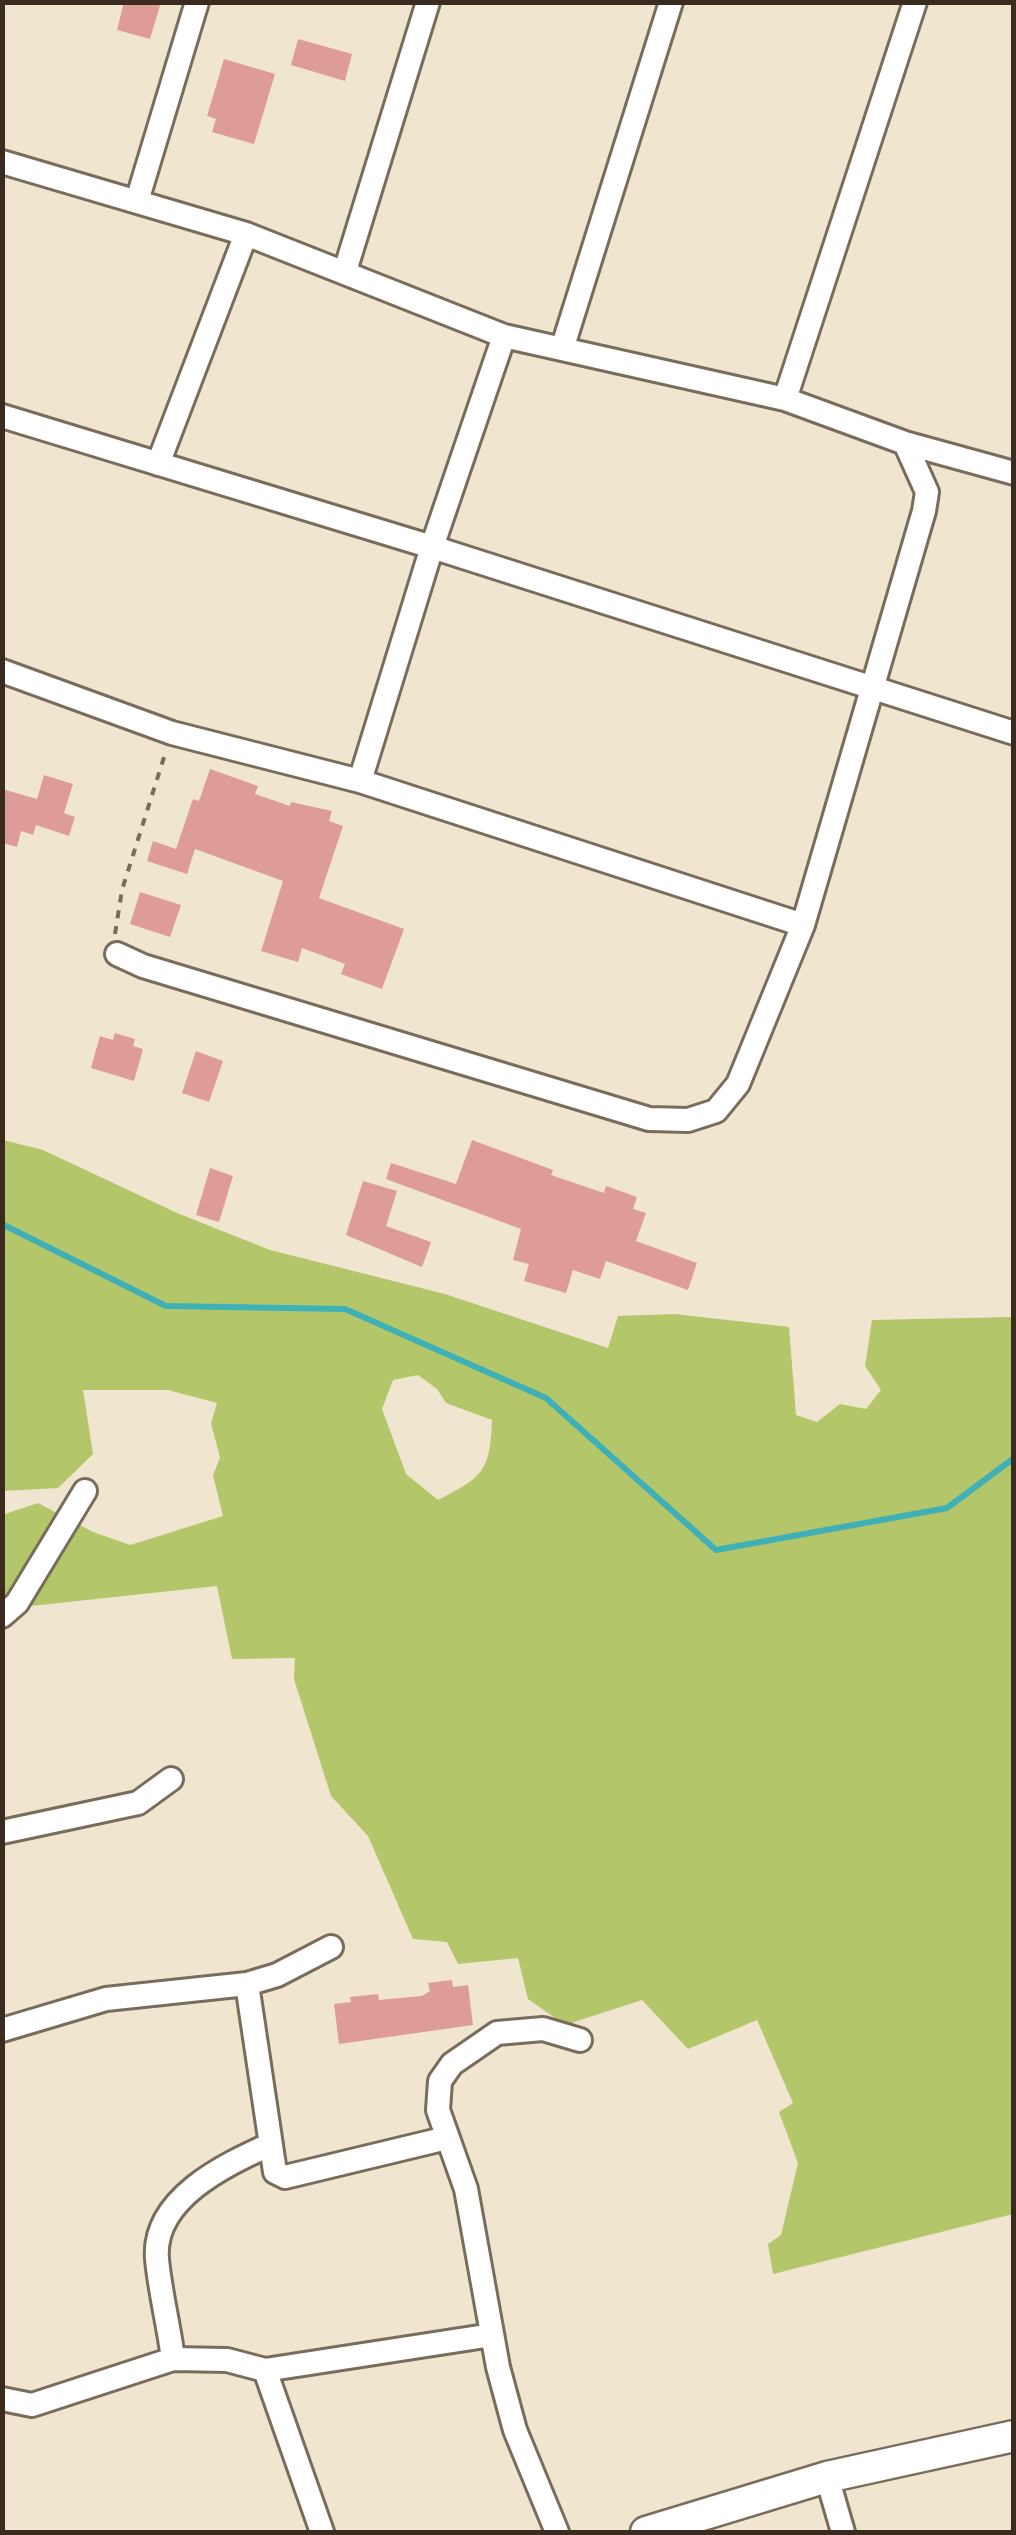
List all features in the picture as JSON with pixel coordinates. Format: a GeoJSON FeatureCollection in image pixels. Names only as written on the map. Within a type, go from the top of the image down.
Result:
{"type":"FeatureCollection","features":[{"type":"Feature","properties":{"kind":"street"},"geometry":{"type":"LineString","coordinates":[[137,201],[197,2]]}},
{"type":"Feature","properties":{"kind":"street"},"geometry":{"type":"LineString","coordinates":[[345,271],[428,2]]}},
{"type":"Feature","properties":{"kind":"street"},"geometry":{"type":"LineString","coordinates":[[563,346],[671,2]]}},
{"type":"Feature","properties":{"kind":"street"},"geometry":{"type":"LineString","coordinates":[[785,399],[915,2]]}},
{"type":"Feature","properties":{"kind":"street"},"geometry":{"type":"LineString","coordinates":[[2,162],[246,234],[504,336],[563,346],[785,399],[905,443],[1013,472]]}},
{"type":"Feature","properties":{"kind":"street"},"geometry":{"type":"LineString","coordinates":[[158,464],[246,234]]}},
{"type":"Feature","properties":{"kind":"street"},"geometry":{"type":"LineString","coordinates":[[360,780],[432,547],[504,336]]}},
{"type":"Feature","properties":{"kind":"street"},"geometry":{"type":"LineString","coordinates":[[2,416],[432,547],[1014,733]]}},
{"type":"Feature","properties":{"kind":"street"},"geometry":{"type":"LineString","coordinates":[[117,954],[143,966],[649,1118],[688,1120],[716,1111],[738,1084],[802,926],[874,690],[927,492],[905,443]]}},
{"type":"Feature","properties":{"kind":"street"},"geometry":{"type":"LineString","coordinates":[[2,671],[172,732],[360,780],[802,926]]}},
{"type":"Feature","properties":{"kind":"street"},"geometry":{"type":"LineString","coordinates":[[2,1616],[18,1603],[85,1491]]}},
{"type":"Feature","properties":{"kind":"street"},"geometry":{"type":"LineString","coordinates":[[2,1832],[138,1803],[171,1779]]}},
{"type":"Feature","properties":{"kind":"street"},"geometry":{"type":"LineString","coordinates":[[2,2030],[106,1999],[247,1984],[277,1975],[331,1948]]}},
{"type":"Feature","properties":{"kind":"street"},"geometry":{"type":"LineString","coordinates":[[247,1984],[275,2172],[284,2177],[447,2138]]}},
{"type":"Feature","properties":{"kind":"street"},"geometry":{"type":"LineString","coordinates":[[556,2532],[515,2430],[492,2335],[466,2189],[438,2110],[440,2081],[452,2064],[497,2033],[543,2029],[580,2040]]}},
{"type":"Feature","properties":{"kind":"street"},"geometry":{"type":"LineString","coordinates":[[174,2359],[156,2257],[159,2238],[174,2210],[205,2176],[269,2145]]}},
{"type":"Feature","properties":{"kind":"street"},"geometry":{"type":"LineString","coordinates":[[2,2399],[32,2406],[174,2359],[227,2360],[265,2370],[492,2335]]}},
{"type":"Feature","properties":{"kind":"street"},"geometry":{"type":"LineString","coordinates":[[265,2370],[322,2532]]}},
{"type":"Feature","properties":{"kind":"street"},"geometry":{"type":"LineString","coordinates":[[646,2532],[827,2477],[1014,2436]]}},
{"type":"Feature","properties":{"kind":"street"},"geometry":{"type":"LineString","coordinates":[[827,2477],[843,2532]]}},
{"type":"Feature","properties":{"kind":"path"},"geometry":{"type":"LineString","coordinates":[[117,954],[118,906],[172,732]]}},
{"type":"Feature","properties":{"kind":"green space"},"geometry":{"type":"Polygon","coordinates":[[[3,1140],[43,1150],[177,1213],[270,1250],[445,1294],[608,1348],[618,1316],[675,1314],[789,1327],[796,1415],[817,1422],[840,1404],[866,1409],[881,1390],[865,1366],[872,1320],[1013,1317],[1013,2214],[773,2274],[768,2244],[781,2235],[798,2163],[779,2112],[793,2103],[757,2020],[688,2049],[642,2000],[565,2025],[528,1999],[518,1958],[458,1964],[447,1942],[413,1939],[368,1836],[331,1796],[294,1679],[295,1658],[232,1659],[217,1586],[3,1609],[2,1515],[38,1503],[93,1532],[130,1545],[223,1516],[213,1475],[220,1458],[211,1423],[217,1403],[168,1390],[83,1390],[93,1454],[58,1488],[3,1491],[3,1140]],[[418,1375],[393,1380],[382,1409],[406,1474],[438,1500],[481,1471],[489,1451],[492,1420],[446,1403],[437,1389],[418,1375]]]}},
{"type":"Feature","properties":{"kind":"building"},"geometry":{"type":"Polygon","coordinates":[[[124,2],[161,2],[150,39],[117,30],[124,2]]]}},
{"type":"Feature","properties":{"kind":"building"},"geometry":{"type":"Polygon","coordinates":[[[298,39],[352,54],[345,81],[291,65],[298,39]]]}},
{"type":"Feature","properties":{"kind":"building"},"geometry":{"type":"Polygon","coordinates":[[[224,59],[275,74],[254,144],[212,132],[216,119],[207,116],[224,59]]]}},
{"type":"Feature","properties":{"kind":"building"},"geometry":{"type":"Polygon","coordinates":[[[210,769],[258,786],[255,794],[290,806],[291,802],[332,811],[329,821],[343,826],[319,898],[404,929],[382,989],[341,974],[345,964],[302,948],[298,962],[261,951],[283,881],[195,849],[187,874],[147,861],[153,841],[176,849],[193,799],[199,801],[210,769]]]}},
{"type":"Feature","properties":{"kind":"building"},"geometry":{"type":"Polygon","coordinates":[[[44,775],[73,784],[64,813],[75,817],[69,836],[36,825],[33,835],[21,831],[17,847],[2,843],[2,789],[37,799],[44,775]]]}},
{"type":"Feature","properties":{"kind":"building"},"geometry":{"type":"Polygon","coordinates":[[[140,892],[181,905],[170,937],[130,924],[140,892]]]}},
{"type":"Feature","properties":{"kind":"building"},"geometry":{"type":"Polygon","coordinates":[[[115,1033],[135,1039],[133,1046],[143,1049],[134,1081],[91,1068],[100,1036],[113,1040],[115,1033]]]}},
{"type":"Feature","properties":{"kind":"building"},"geometry":{"type":"Polygon","coordinates":[[[196,1051],[223,1061],[209,1102],[182,1093],[196,1051]]]}},
{"type":"Feature","properties":{"kind":"building"},"geometry":{"type":"Polygon","coordinates":[[[472,1140],[553,1170],[551,1175],[604,1193],[606,1186],[637,1197],[633,1209],[646,1213],[636,1241],[697,1263],[688,1290],[606,1261],[600,1279],[573,1270],[566,1293],[524,1281],[529,1264],[513,1260],[521,1229],[386,1179],[391,1163],[456,1184],[472,1140]]]}},
{"type":"Feature","properties":{"kind":"building"},"geometry":{"type":"Polygon","coordinates":[[[210,1168],[233,1176],[219,1222],[196,1215],[210,1168]]]}},
{"type":"Feature","properties":{"kind":"building"},"geometry":{"type":"Polygon","coordinates":[[[363,1181],[397,1191],[386,1226],[431,1242],[422,1267],[346,1235],[363,1181]]]}},
{"type":"Feature","properties":{"kind":"building"},"geometry":{"type":"Polygon","coordinates":[[[452,1980],[453,1987],[468,1985],[473,2025],[339,2044],[334,2004],[351,2002],[350,1997],[378,1994],[379,2000],[422,1996],[430,1991],[428,1983],[452,1980]]]}},
{"type":"Feature","properties":{"kind":"waterway"},"geometry":{"type":"LineString","coordinates":[[2,1224],[166,1306],[345,1309],[546,1398],[716,1550],[947,1508],[1014,1458]]}}]}
